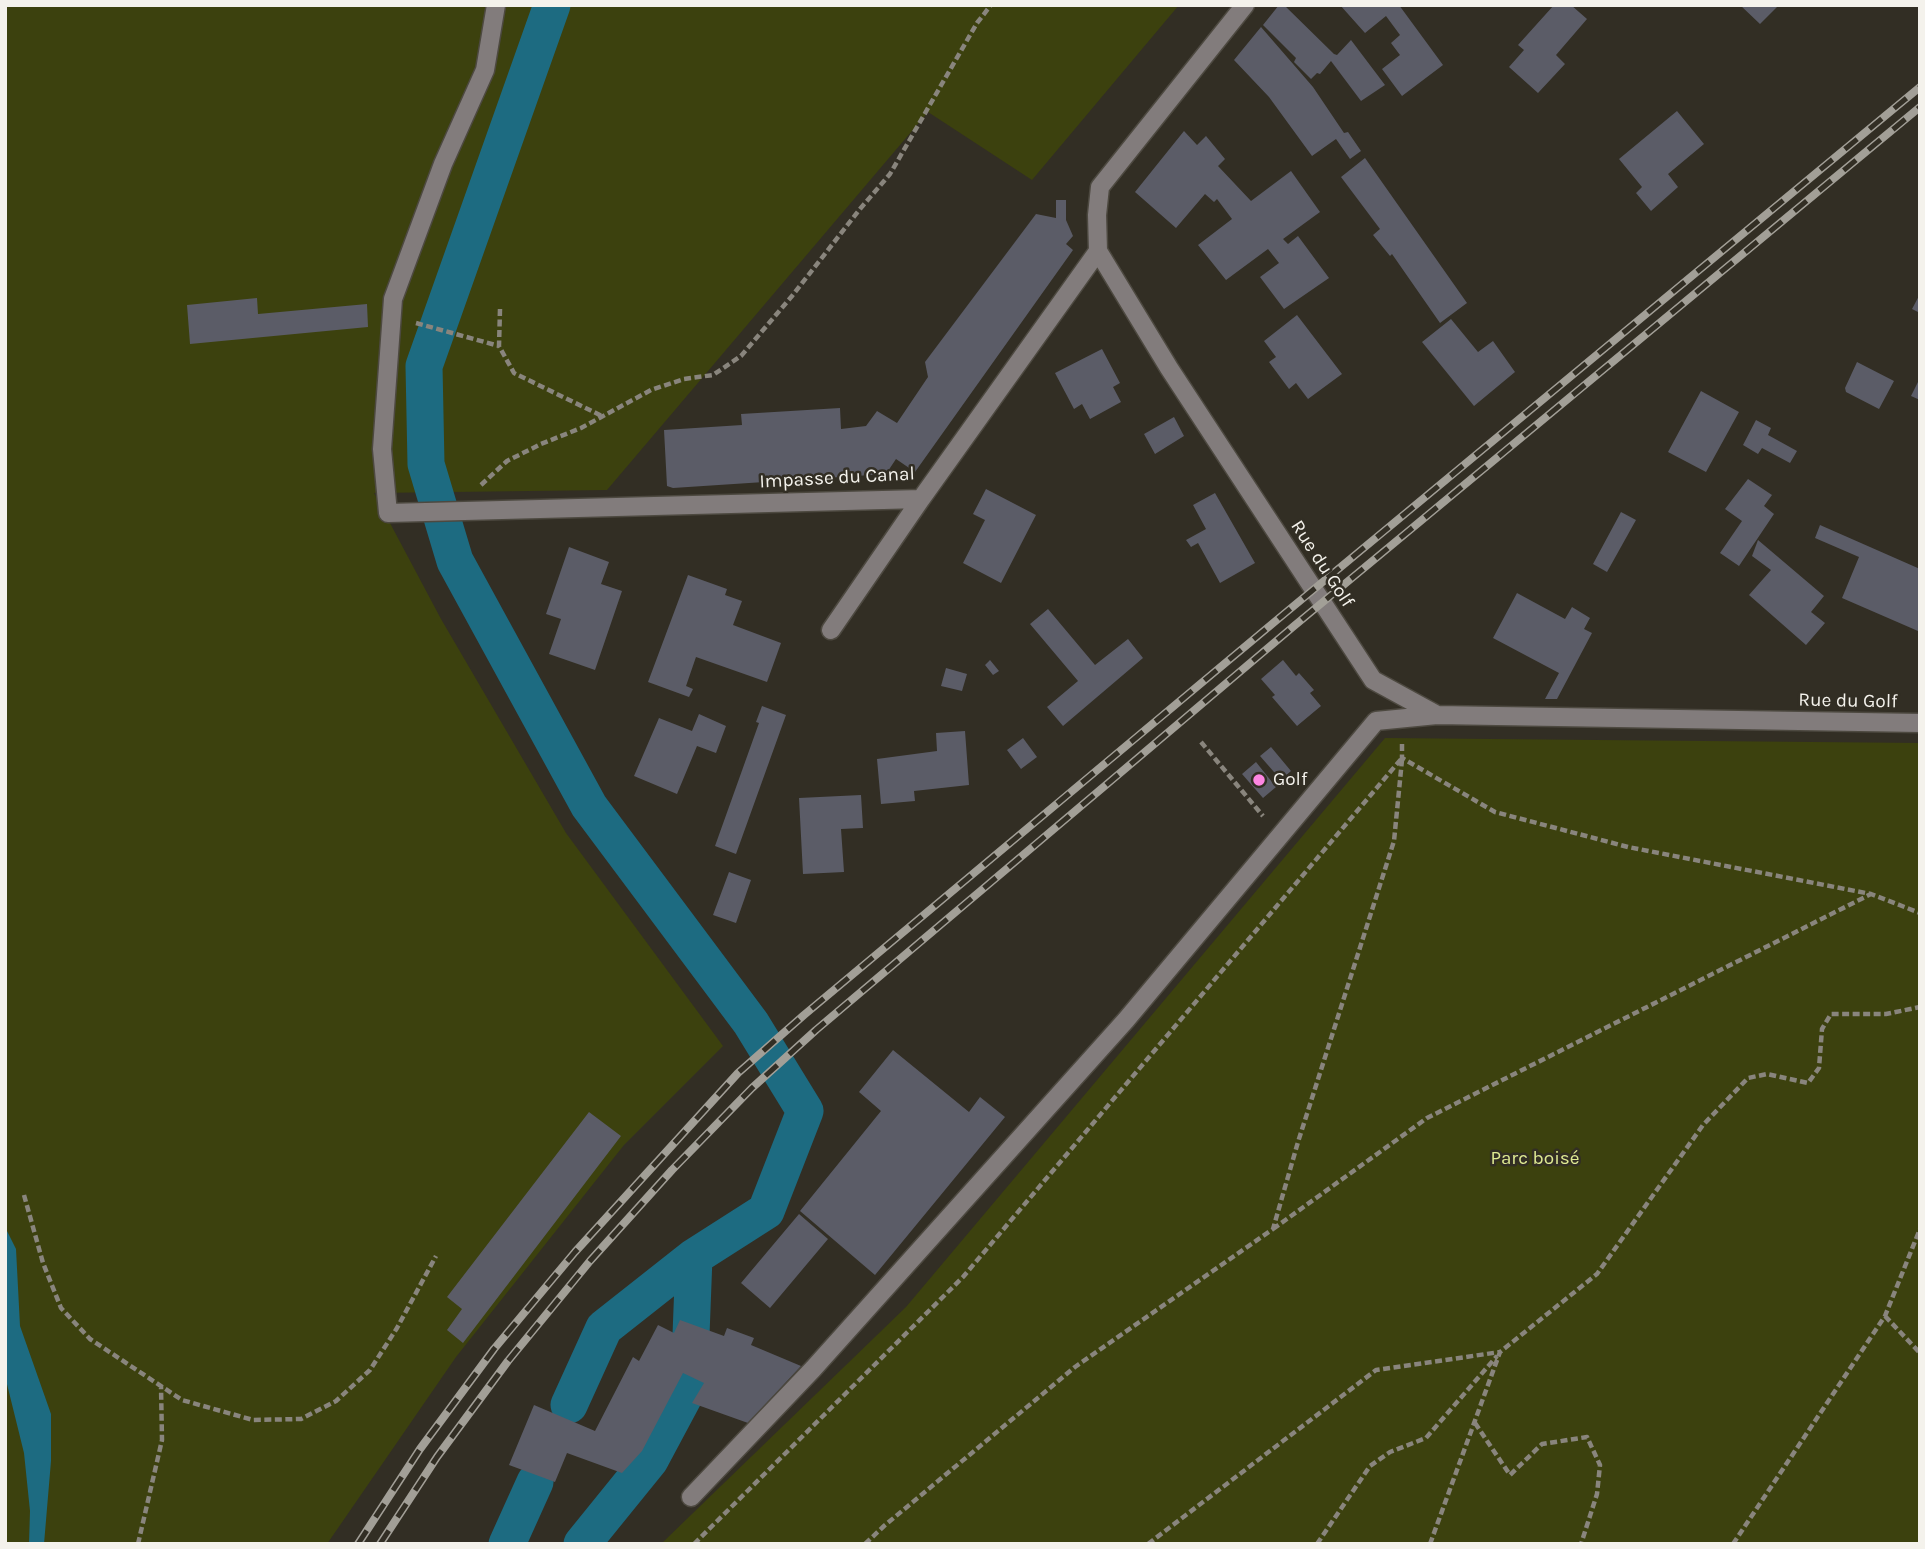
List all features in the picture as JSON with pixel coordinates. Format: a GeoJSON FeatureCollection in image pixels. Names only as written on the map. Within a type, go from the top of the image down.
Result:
{"type":"FeatureCollection","features":[{"type":"Feature","properties":{"kind":"street","name":"Impasse du Canal"},"geometry":{"type":"LineString","coordinates":[[496,5],[485,70],[443,164],[393,299],[382,449],[387,513],[921,499],[1098,251]]}},
{"type":"Feature","properties":{"kind":"street","name":"Rue du Golf"},"geometry":{"type":"LineString","coordinates":[[1245,5],[1100,187],[1097,215],[1098,251],[1169,368],[1373,680],[1437,715],[1920,723]]}},
{"type":"Feature","properties":{"kind":"street"},"geometry":{"type":"LineString","coordinates":[[831,630],[921,499]]}},
{"type":"Feature","properties":{"kind":"street"},"geometry":{"type":"LineString","coordinates":[[691,1497],[813,1369],[1089,1061],[1376,721],[1437,715]]}},
{"type":"Feature","properties":{"kind":"path"},"geometry":{"type":"LineString","coordinates":[[463,510],[485,480],[507,461],[581,428],[651,390],[684,379],[713,376],[741,356],[890,174],[977,23],[991,5]]}},
{"type":"Feature","properties":{"kind":"path"},"geometry":{"type":"LineString","coordinates":[[500,309],[499,346],[514,373],[602,416]]}},
{"type":"Feature","properties":{"kind":"path"},"geometry":{"type":"LineString","coordinates":[[408,321],[499,346]]}},
{"type":"Feature","properties":{"kind":"path"},"geometry":{"type":"LineString","coordinates":[[1273,1230],[1298,1142],[1394,841],[1402,758],[1402,718]]}},
{"type":"Feature","properties":{"kind":"path"},"geometry":{"type":"LineString","coordinates":[[1201,741],[1280,836]]}},
{"type":"Feature","properties":{"kind":"path"},"geometry":{"type":"LineString","coordinates":[[1402,758],[1495,812],[1628,847],[1871,894],[1920,914]]}},
{"type":"Feature","properties":{"kind":"path"},"geometry":{"type":"LineString","coordinates":[[694,1544],[962,1277],[1402,758]]}},
{"type":"Feature","properties":{"kind":"path"},"geometry":{"type":"LineString","coordinates":[[865,1544],[1075,1367],[1273,1230],[1427,1118],[1871,894]]}},
{"type":"Feature","properties":{"kind":"path"},"geometry":{"type":"LineString","coordinates":[[1317,1544],[1370,1466],[1390,1452],[1426,1438],[1500,1353],[1597,1274],[1703,1125],[1748,1078],[1767,1074],[1808,1083],[1819,1068],[1822,1029],[1831,1014],[1886,1014],[1920,1007]]}},
{"type":"Feature","properties":{"kind":"path"},"geometry":{"type":"LineString","coordinates":[[24,1195],[43,1263],[61,1308],[90,1339],[182,1400],[253,1420],[301,1419],[336,1401],[370,1370],[397,1328],[436,1256]]}},
{"type":"Feature","properties":{"kind":"path"},"geometry":{"type":"LineString","coordinates":[[1733,1544],[1885,1316],[1920,1229]]}},
{"type":"Feature","properties":{"kind":"path"},"geometry":{"type":"LineString","coordinates":[[1885,1316],[1920,1353]]}},
{"type":"Feature","properties":{"kind":"path"},"geometry":{"type":"LineString","coordinates":[[1430,1544],[1500,1353]]}},
{"type":"Feature","properties":{"kind":"path"},"geometry":{"type":"LineString","coordinates":[[1148,1544],[1376,1370],[1500,1353]]}},
{"type":"Feature","properties":{"kind":"path"},"geometry":{"type":"LineString","coordinates":[[138,1544],[162,1440],[160,1385]]}},
{"type":"Feature","properties":{"kind":"path"},"geometry":{"type":"LineString","coordinates":[[1475,1422],[1510,1475],[1542,1444],[1587,1437],[1600,1465],[1597,1494],[1581,1544]]}},
{"type":"Feature","properties":{"kind":"green space"},"geometry":{"type":"Polygon","coordinates":[[[5,5],[1179,5],[1032,180],[928,112],[607,490],[374,493],[441,619],[566,833],[723,1046],[624,1145],[456,1357],[327,1544],[5,1544],[5,5]]]}},
{"type":"Feature","properties":{"kind":"green space","name":"Parc boisé"},"geometry":{"type":"Polygon","coordinates":[[[1385,738],[1920,743],[1920,1544],[661,1544],[906,1307],[1385,738]]]}},
{"type":"Feature","properties":{"kind":"water"},"geometry":{"type":"Polygon","coordinates":[[[5,1227],[16,1249],[20,1326],[51,1414],[51,1461],[44,1544],[29,1544],[30,1511],[24,1453],[5,1376],[5,1227]]]}},
{"type":"Feature","properties":{"kind":"building"},"geometry":{"type":"Polygon","coordinates":[[[1279,5],[1284,5],[1334,54],[1337,55],[1351,40],[1385,85],[1361,101],[1331,61],[1320,74],[1317,73],[1311,79],[1294,62],[1296,58],[1263,25],[1279,5]]]}},
{"type":"Feature","properties":{"kind":"building"},"geometry":{"type":"Polygon","coordinates":[[[1340,5],[1399,5],[1443,65],[1402,96],[1382,69],[1400,55],[1391,43],[1400,35],[1386,16],[1365,33],[1340,5]]]}},
{"type":"Feature","properties":{"kind":"building"},"geometry":{"type":"Polygon","coordinates":[[[1554,5],[1571,5],[1587,19],[1556,55],[1565,64],[1538,93],[1509,67],[1524,50],[1518,45],[1554,5]]]}},
{"type":"Feature","properties":{"kind":"building"},"geometry":{"type":"Polygon","coordinates":[[[1740,5],[1779,5],[1760,24],[1740,5]]]}},
{"type":"Feature","properties":{"kind":"building"},"geometry":{"type":"Polygon","coordinates":[[[1261,27],[1313,87],[1344,133],[1348,132],[1361,151],[1350,159],[1336,139],[1312,156],[1269,97],[1234,60],[1261,27]]]}},
{"type":"Feature","properties":{"kind":"building"},"geometry":{"type":"Polygon","coordinates":[[[1677,111],[1704,144],[1668,174],[1678,187],[1651,211],[1636,193],[1642,187],[1619,159],[1677,111]]]}},
{"type":"Feature","properties":{"kind":"building"},"geometry":{"type":"Polygon","coordinates":[[[1184,131],[1197,145],[1206,136],[1225,159],[1218,166],[1251,201],[1291,171],[1320,212],[1283,239],[1288,244],[1298,236],[1329,278],[1284,309],[1260,277],[1279,263],[1268,249],[1226,280],[1198,245],[1232,219],[1217,199],[1214,202],[1205,194],[1176,228],[1135,192],[1184,131]]]}},
{"type":"Feature","properties":{"kind":"building"},"geometry":{"type":"Polygon","coordinates":[[[1365,158],[1467,303],[1440,323],[1392,254],[1390,256],[1373,235],[1380,229],[1341,177],[1365,158]]]}},
{"type":"Feature","properties":{"kind":"building"},"geometry":{"type":"Polygon","coordinates":[[[1056,200],[1066,200],[1066,220],[1073,236],[1066,244],[1073,250],[915,472],[896,459],[886,474],[673,488],[667,486],[664,430],[742,425],[741,414],[840,408],[841,429],[866,426],[877,411],[897,423],[928,377],[925,362],[1036,214],[1056,218],[1056,200]]]}},
{"type":"Feature","properties":{"kind":"building"},"geometry":{"type":"Polygon","coordinates":[[[1920,294],[1920,313],[1912,309],[1920,294]]]}},
{"type":"Feature","properties":{"kind":"building"},"geometry":{"type":"Polygon","coordinates":[[[257,298],[258,314],[367,304],[368,327],[190,344],[187,305],[257,298]]]}},
{"type":"Feature","properties":{"kind":"building"},"geometry":{"type":"Polygon","coordinates":[[[1297,315],[1342,374],[1308,399],[1296,383],[1289,389],[1269,362],[1276,357],[1264,341],[1297,315]]]}},
{"type":"Feature","properties":{"kind":"building"},"geometry":{"type":"Polygon","coordinates":[[[1451,319],[1478,352],[1493,341],[1515,372],[1474,406],[1422,342],[1451,319]]]}},
{"type":"Feature","properties":{"kind":"building"},"geometry":{"type":"Polygon","coordinates":[[[1102,349],[1120,383],[1113,387],[1121,402],[1090,419],[1082,404],[1074,409],[1055,373],[1102,349]]]}},
{"type":"Feature","properties":{"kind":"building"},"geometry":{"type":"Polygon","coordinates":[[[1857,362],[1894,381],[1879,409],[1846,392],[1845,388],[1857,362]]]}},
{"type":"Feature","properties":{"kind":"building"},"geometry":{"type":"Polygon","coordinates":[[[1920,378],[1920,400],[1911,396],[1920,378]]]}},
{"type":"Feature","properties":{"kind":"building"},"geometry":{"type":"Polygon","coordinates":[[[1701,391],[1739,412],[1706,472],[1668,452],[1701,391]]]}},
{"type":"Feature","properties":{"kind":"building"},"geometry":{"type":"Polygon","coordinates":[[[1174,417],[1184,436],[1155,454],[1144,434],[1174,417]]]}},
{"type":"Feature","properties":{"kind":"building"},"geometry":{"type":"Polygon","coordinates":[[[1756,420],[1771,428],[1768,435],[1797,451],[1790,463],[1762,448],[1758,454],[1743,445],[1756,420]]]}},
{"type":"Feature","properties":{"kind":"building"},"geometry":{"type":"Polygon","coordinates":[[[1748,479],[1772,495],[1764,506],[1774,514],[1739,566],[1720,553],[1742,521],[1725,509],[1748,479]]]}},
{"type":"Feature","properties":{"kind":"building"},"geometry":{"type":"Polygon","coordinates":[[[986,489],[1036,515],[1001,583],[963,563],[985,520],[973,514],[986,489]]]}},
{"type":"Feature","properties":{"kind":"building"},"geometry":{"type":"Polygon","coordinates":[[[1215,493],[1255,563],[1220,583],[1198,543],[1191,547],[1186,540],[1206,529],[1193,505],[1215,493]]]}},
{"type":"Feature","properties":{"kind":"building"},"geometry":{"type":"Polygon","coordinates":[[[1621,512],[1636,520],[1607,572],[1593,564],[1621,512]]]}},
{"type":"Feature","properties":{"kind":"building"},"geometry":{"type":"Polygon","coordinates":[[[1820,525],[1920,569],[1918,631],[1842,598],[1859,557],[1815,538],[1820,525]]]}},
{"type":"Feature","properties":{"kind":"building"},"geometry":{"type":"Polygon","coordinates":[[[1758,540],[1824,596],[1811,612],[1825,623],[1806,645],[1749,595],[1771,570],[1752,556],[1758,540]]]}},
{"type":"Feature","properties":{"kind":"building"},"geometry":{"type":"Polygon","coordinates":[[[569,547],[609,562],[601,584],[622,591],[595,670],[549,654],[561,619],[546,614],[569,547]]]}},
{"type":"Feature","properties":{"kind":"building"},"geometry":{"type":"Polygon","coordinates":[[[688,575],[727,589],[725,595],[742,601],[733,625],[781,643],[767,682],[696,657],[686,686],[693,689],[689,697],[648,682],[688,575]]]}},
{"type":"Feature","properties":{"kind":"building"},"geometry":{"type":"Polygon","coordinates":[[[1517,593],[1565,619],[1572,607],[1590,618],[1584,629],[1592,633],[1557,699],[1545,699],[1559,673],[1493,638],[1517,593]]]}},
{"type":"Feature","properties":{"kind":"building"},"geometry":{"type":"Polygon","coordinates":[[[1048,609],[1095,665],[1128,639],[1143,658],[1063,726],[1047,707],[1078,681],[1030,624],[1048,609]]]}},
{"type":"Feature","properties":{"kind":"building"},"geometry":{"type":"Polygon","coordinates":[[[990,660],[999,671],[993,675],[985,665],[990,660]]]}},
{"type":"Feature","properties":{"kind":"building"},"geometry":{"type":"Polygon","coordinates":[[[1283,660],[1296,676],[1299,673],[1314,690],[1310,693],[1321,706],[1297,726],[1272,697],[1275,695],[1261,679],[1283,660]]]}},
{"type":"Feature","properties":{"kind":"building"},"geometry":{"type":"Polygon","coordinates":[[[946,668],[967,674],[962,691],[941,686],[946,668]]]}},
{"type":"Feature","properties":{"kind":"building"},"geometry":{"type":"Polygon","coordinates":[[[762,706],[786,715],[736,854],[715,846],[759,723],[756,722],[762,706]]]}},
{"type":"Feature","properties":{"kind":"building"},"geometry":{"type":"Polygon","coordinates":[[[699,714],[726,726],[716,753],[697,746],[677,794],[634,776],[659,718],[692,731],[699,714]]]}},
{"type":"Feature","properties":{"kind":"building"},"geometry":{"type":"Polygon","coordinates":[[[965,731],[969,785],[914,791],[915,801],[881,804],[877,759],[937,751],[936,733],[965,731]]]}},
{"type":"Feature","properties":{"kind":"building"},"geometry":{"type":"Polygon","coordinates":[[[1023,738],[1037,757],[1021,769],[1007,750],[1023,738]]]}},
{"type":"Feature","properties":{"kind":"building"},"geometry":{"type":"Polygon","coordinates":[[[1271,747],[1291,771],[1281,780],[1260,756],[1271,747]]]}},
{"type":"Feature","properties":{"kind":"building","name":"Golf"},"geometry":{"type":"Polygon","coordinates":[[[1256,762],[1276,787],[1263,798],[1242,774],[1256,762]]]}},
{"type":"Feature","properties":{"kind":"building"},"geometry":{"type":"Polygon","coordinates":[[[861,795],[863,828],[841,829],[844,872],[803,874],[799,798],[861,795]]]}},
{"type":"Feature","properties":{"kind":"building"},"geometry":{"type":"Polygon","coordinates":[[[729,872],[751,880],[736,923],[713,915],[729,872]]]}},
{"type":"Feature","properties":{"kind":"building"},"geometry":{"type":"Polygon","coordinates":[[[893,1050],[969,1112],[980,1097],[1005,1117],[875,1275],[800,1211],[881,1111],[859,1092],[893,1050]]]}},
{"type":"Feature","properties":{"kind":"building"},"geometry":{"type":"Polygon","coordinates":[[[589,1112],[621,1136],[463,1343],[447,1330],[462,1309],[447,1297],[589,1112]]]}},
{"type":"Feature","properties":{"kind":"building"},"geometry":{"type":"Polygon","coordinates":[[[799,1214],[828,1239],[770,1308],[741,1283],[799,1214]]]}},
{"type":"Feature","properties":{"kind":"building"},"geometry":{"type":"Polygon","coordinates":[[[680,1320],[724,1336],[727,1328],[754,1338],[751,1345],[801,1366],[748,1423],[692,1403],[704,1383],[683,1373],[642,1451],[622,1473],[567,1453],[555,1482],[509,1465],[534,1405],[595,1431],[633,1357],[639,1361],[658,1325],[674,1333],[680,1320]]]}},
{"type":"Feature","properties":{"kind":"waterway"},"geometry":{"type":"LineString","coordinates":[[552,5],[424,366],[426,464],[455,561],[589,806],[751,1023],[805,1111],[766,1211],[694,1257],[604,1328],[569,1405]]}},
{"type":"Feature","properties":{"kind":"waterway"},"geometry":{"type":"LineString","coordinates":[[582,1544],[650,1460],[689,1387],[694,1257]]}},
{"type":"Feature","properties":{"kind":"waterway"},"geometry":{"type":"LineString","coordinates":[[507,1544],[535,1482]]}},
{"type":"Feature","properties":{"kind":"railway"},"geometry":{"type":"LineString","coordinates":[[358,1544],[420,1449],[494,1349],[575,1252],[738,1073],[1284,614],[1920,87]]}},
{"type":"Feature","properties":{"kind":"railway"},"geometry":{"type":"LineString","coordinates":[[380,1544],[437,1457],[508,1361],[590,1261],[672,1170],[752,1088],[816,1030],[1294,626],[1920,107]]}},
{"type":"Feature","properties":{"kind":"place","name":"Golf"},"geometry":{"type":"Point","coordinates":[1259,780]}}]}
